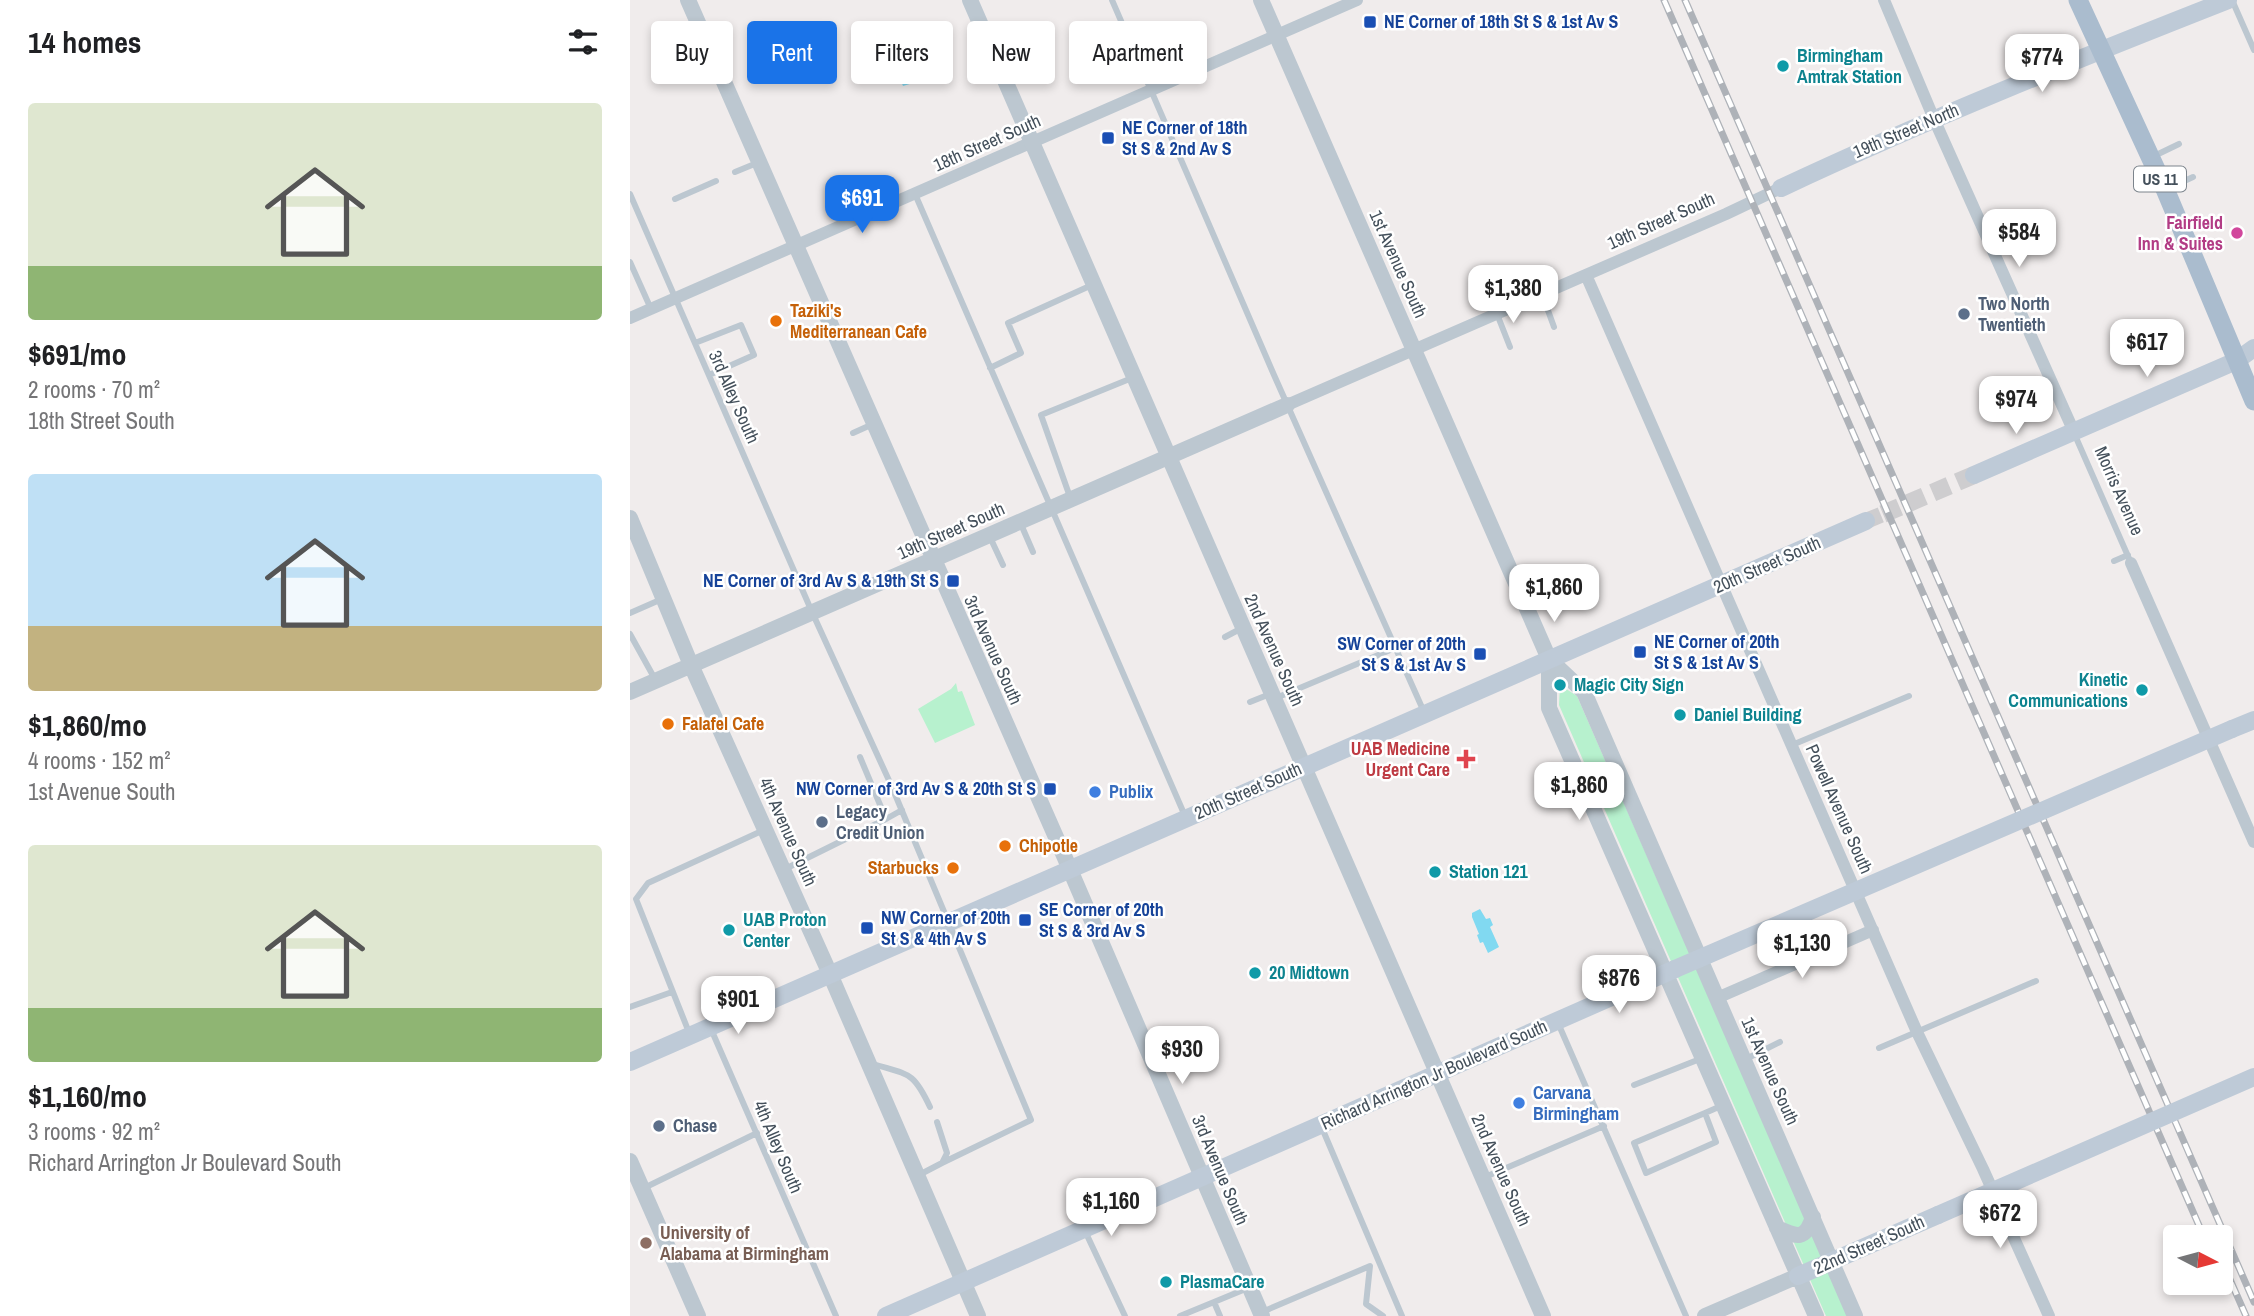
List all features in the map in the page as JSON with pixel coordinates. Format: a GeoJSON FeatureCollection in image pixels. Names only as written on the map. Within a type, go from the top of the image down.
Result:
{"type":"FeatureCollection","features":[{"type":"Feature","properties":{"kind":"main road","name":"US 11"},"geometry":{"type":"LineString","coordinates":[[2078,0],[2245,360],[2254,401]]}},
{"type":"Feature","properties":{"kind":"main road","name":"19th Street North"},"geometry":{"type":"LineString","coordinates":[[1781,187],[2099,50],[2230,0]]}},
{"type":"Feature","properties":{"kind":"main road"},"geometry":{"type":"LineString","coordinates":[[1974,475],[2245,360],[2254,348]]}},
{"type":"Feature","properties":{"kind":"main road","name":"20th Street South"},"geometry":{"type":"LineString","coordinates":[[630,1062],[1866,521]]}},
{"type":"Feature","properties":{"kind":"main road","name":"Richard Arrington Jr Boulevard South"},"geometry":{"type":"LineString","coordinates":[[886,1316],[1557,1020],[2254,720]]}},
{"type":"Feature","properties":{"kind":"main road","name":"22nd Street South"},"geometry":{"type":"LineString","coordinates":[[1798,1276],[2254,1077]]}},
{"type":"Feature","properties":{"kind":"street","name":"3rd Avenue South"},"geometry":{"type":"LineString","coordinates":[[688,0],[1261,1314]]}},
{"type":"Feature","properties":{"kind":"street","name":"2nd Avenue South"},"geometry":{"type":"LineString","coordinates":[[970,0],[1544,1316]]}},
{"type":"Feature","properties":{"kind":"street","name":"1st Avenue South"},"geometry":{"type":"LineString","coordinates":[[1261,0],[1549,659],[1584,692],[1855,1316]]}},
{"type":"Feature","properties":{"kind":"street","name":"18th Street South"},"geometry":{"type":"LineString","coordinates":[[630,318],[1357,0]]}},
{"type":"Feature","properties":{"kind":"street","name":"Morris Avenue"},"geometry":{"type":"LineString","coordinates":[[1884,0],[1934,119],[2074,432]]}},
{"type":"Feature","properties":{"kind":"street","name":"19th Street South"},"geometry":{"type":"LineString","coordinates":[[630,692],[1586,275],[1781,187]]}},
{"type":"Feature","properties":{"kind":"street","name":"Powell Avenue South"},"geometry":{"type":"LineString","coordinates":[[1586,275],[1917,1032],[1983,1169],[2049,1316]]}},
{"type":"Feature","properties":{"kind":"street","name":"4th Avenue South"},"geometry":{"type":"LineString","coordinates":[[630,518],[691,665],[830,974],[978,1316]]}},
{"type":"Feature","properties":{"kind":"street","name":"Morris Avenue"},"geometry":{"type":"LineString","coordinates":[[2129,559],[2254,842]]}},
{"type":"Feature","properties":{"kind":"street","name":"1st Avenue South"},"geometry":{"type":"LineString","coordinates":[[1549,659],[1549,708],[1670,972],[1702,1058],[1816,1316]]}},
{"type":"Feature","properties":{"kind":"street"},"geometry":{"type":"LineString","coordinates":[[1717,998],[1873,930]]}},
{"type":"Feature","properties":{"kind":"street"},"geometry":{"type":"LineString","coordinates":[[630,1161],[698,1316]]}},
{"type":"Feature","properties":{"kind":"street"},"geometry":{"type":"LineString","coordinates":[[1777,1228],[1794,1236],[1802,1235],[1808,1230],[1813,1217]]}},
{"type":"Feature","properties":{"kind":"street","name":"22nd Street South"},"geometry":{"type":"LineString","coordinates":[[1705,1316],[1798,1276]]}},
{"type":"Feature","properties":{"kind":"lane"},"geometry":{"type":"LineString","coordinates":[[1112,0],[1424,714]]}},
{"type":"Feature","properties":{"kind":"lane"},"geometry":{"type":"LineString","coordinates":[[2230,0],[2254,50]]}},
{"type":"Feature","properties":{"kind":"lane"},"geometry":{"type":"LineString","coordinates":[[2150,158],[2179,144]]}},
{"type":"Feature","properties":{"kind":"lane"},"geometry":{"type":"LineString","coordinates":[[735,172],[759,163]]}},
{"type":"Feature","properties":{"kind":"lane"},"geometry":{"type":"LineString","coordinates":[[2165,189],[2193,177]]}},
{"type":"Feature","properties":{"kind":"lane"},"geometry":{"type":"LineString","coordinates":[[675,198],[716,181]]}},
{"type":"Feature","properties":{"kind":"lane"},"geometry":{"type":"LineString","coordinates":[[915,193],[1186,818]]}},
{"type":"Feature","properties":{"kind":"lane","name":"3rd Alley South"},"geometry":{"type":"LineString","coordinates":[[630,194],[812,612],[902,810],[1031,1120],[942,1163]]}},
{"type":"Feature","properties":{"kind":"lane"},"geometry":{"type":"LineString","coordinates":[[639,214],[649,210]]}},
{"type":"Feature","properties":{"kind":"lane"},"geometry":{"type":"LineString","coordinates":[[630,262],[651,309]]}},
{"type":"Feature","properties":{"kind":"lane"},"geometry":{"type":"LineString","coordinates":[[990,368],[1021,353],[1008,323],[1094,284]]}},
{"type":"Feature","properties":{"kind":"lane"},"geometry":{"type":"LineString","coordinates":[[1542,294],[1554,327]]}},
{"type":"Feature","properties":{"kind":"lane"},"geometry":{"type":"LineString","coordinates":[[1497,314],[1510,347]]}},
{"type":"Feature","properties":{"kind":"lane"},"geometry":{"type":"LineString","coordinates":[[695,343],[741,325],[754,355],[709,375]]}},
{"type":"Feature","properties":{"kind":"lane"},"geometry":{"type":"LineString","coordinates":[[1071,499],[1041,415],[1134,377]]}},
{"type":"Feature","properties":{"kind":"lane"},"geometry":{"type":"LineString","coordinates":[[853,433],[873,424]]}},
{"type":"Feature","properties":{"kind":"lane","name":"Morris Avenue"},"geometry":{"type":"LineString","coordinates":[[2074,432],[2129,559]]}},
{"type":"Feature","properties":{"kind":"lane"},"geometry":{"type":"LineString","coordinates":[[1020,522],[1033,552]]}},
{"type":"Feature","properties":{"kind":"lane"},"geometry":{"type":"LineString","coordinates":[[989,535],[1003,565]]}},
{"type":"Feature","properties":{"kind":"lane"},"geometry":{"type":"LineString","coordinates":[[2114,561],[2129,559]]}},
{"type":"Feature","properties":{"kind":"lane"},"geometry":{"type":"LineString","coordinates":[[630,613],[663,598]]}},
{"type":"Feature","properties":{"kind":"lane"},"geometry":{"type":"LineString","coordinates":[[1225,637],[1242,628]]}},
{"type":"Feature","properties":{"kind":"lane"},"geometry":{"type":"LineString","coordinates":[[630,636],[656,681]]}},
{"type":"Feature","properties":{"kind":"lane"},"geometry":{"type":"LineString","coordinates":[[1251,702],[1273,696],[1395,648]]}},
{"type":"Feature","properties":{"kind":"lane"},"geometry":{"type":"LineString","coordinates":[[1792,745],[1909,696]]}},
{"type":"Feature","properties":{"kind":"lane"},"geometry":{"type":"LineString","coordinates":[[860,757],[886,818]]}},
{"type":"Feature","properties":{"kind":"lane"},"geometry":{"type":"LineString","coordinates":[[783,870],[902,810]]}},
{"type":"Feature","properties":{"kind":"lane"},"geometry":{"type":"LineString","coordinates":[[690,1035],[633,901],[649,883],[766,829]]}},
{"type":"Feature","properties":{"kind":"lane"},"geometry":{"type":"LineString","coordinates":[[1879,1048],[2036,981]]}},
{"type":"Feature","properties":{"kind":"lane"},"geometry":{"type":"LineString","coordinates":[[630,1007],[671,992]]}},
{"type":"Feature","properties":{"kind":"lane"},"geometry":{"type":"LineString","coordinates":[[1557,1020],[1686,1316]]}},
{"type":"Feature","properties":{"kind":"lane","name":"4th Alley South"},"geometry":{"type":"LineString","coordinates":[[710,1027],[836,1316]]}},
{"type":"Feature","properties":{"kind":"lane"},"geometry":{"type":"LineString","coordinates":[[1744,1060],[1780,1042]]}},
{"type":"Feature","properties":{"kind":"lane"},"geometry":{"type":"LineString","coordinates":[[1634,1085],[1702,1058]]}},
{"type":"Feature","properties":{"kind":"lane"},"geometry":{"type":"LineString","coordinates":[[868,1063],[912,1076],[930,1107]]}},
{"type":"Feature","properties":{"kind":"lane"},"geometry":{"type":"LineString","coordinates":[[1705,1113],[1716,1142],[1646,1173],[1634,1143],[1705,1113],[1723,1106]]}},
{"type":"Feature","properties":{"kind":"lane"},"geometry":{"type":"LineString","coordinates":[[916,1176],[942,1163],[947,1153],[937,1122]]}},
{"type":"Feature","properties":{"kind":"lane"},"geometry":{"type":"LineString","coordinates":[[1320,1124],[1402,1316]]}},
{"type":"Feature","properties":{"kind":"lane"},"geometry":{"type":"LineString","coordinates":[[1484,1178],[1604,1126]]}},
{"type":"Feature","properties":{"kind":"lane"},"geometry":{"type":"LineString","coordinates":[[642,1189],[757,1133]]}},
{"type":"Feature","properties":{"kind":"lane"},"geometry":{"type":"LineString","coordinates":[[1085,1229],[1125,1316]]}},
{"type":"Feature","properties":{"kind":"lane"},"geometry":{"type":"LineString","coordinates":[[1261,1314],[1370,1266],[1366,1304],[1383,1316]]}},
{"type":"Feature","properties":{"kind":"lane"},"geometry":{"type":"LineString","coordinates":[[1180,1316],[1191,1314],[1250,1287]]}},
{"type":"Feature","properties":{"kind":"lane"},"geometry":{"type":"LineString","coordinates":[[1214,1302],[1220,1316]]}},
{"type":"Feature","properties":{"kind":"green space"},"geometry":{"type":"Polygon","coordinates":[[[956,683],[958,692],[962,691],[975,725],[935,743],[918,709],[951,689],[956,683]]]}},
{"type":"Feature","properties":{"kind":"green space"},"geometry":{"type":"Polygon","coordinates":[[[1560,685],[1577,696],[1848,1316],[1826,1316],[1559,705],[1560,685]]]}},
{"type":"Feature","properties":{"kind":"water"},"geometry":{"type":"Polygon","coordinates":[[[1480,909],[1486,919],[1490,918],[1493,925],[1490,927],[1499,947],[1488,953],[1483,942],[1480,943],[1472,917],[1472,913],[1480,909]]]}},
{"type":"Feature","properties":{"kind":"tunnel"},"geometry":{"type":"LineString","coordinates":[[1883,514],[1974,475]]}},
{"type":"Feature","properties":{"kind":"tunnel"},"geometry":{"type":"LineString","coordinates":[[1866,521],[1883,514]]}},
{"type":"Feature","properties":{"kind":"railway"},"geometry":{"type":"LineString","coordinates":[[1664,0],[2199,1225]]}},
{"type":"Feature","properties":{"kind":"railway"},"geometry":{"type":"LineString","coordinates":[[1685,0],[2254,1302]]}},
{"type":"Feature","properties":{"kind":"railway"},"geometry":{"type":"LineString","coordinates":[[2233,1286],[2246,1316]]}},
{"type":"Feature","properties":{"kind":"place","name":"NE Corner of 18th St S & 1st Av S"},"geometry":{"type":"Point","coordinates":[1370,22]}},
{"type":"Feature","properties":{"kind":"place","name":"Birmingham Amtrak Station"},"geometry":{"type":"Point","coordinates":[1783,66]}},
{"type":"Feature","properties":{"kind":"place","name":"NE Corner of 18th St S & 2nd Av S"},"geometry":{"type":"Point","coordinates":[1108,138]}},
{"type":"Feature","properties":{"kind":"place","name":"Fairfield Inn & Suites"},"geometry":{"type":"Point","coordinates":[2237,233]}},
{"type":"Feature","properties":{"kind":"place","name":"Two North Twentieth"},"geometry":{"type":"Point","coordinates":[1964,314]}},
{"type":"Feature","properties":{"kind":"place","name":"Taziki's Mediterranean Cafe"},"geometry":{"type":"Point","coordinates":[776,321]}},
{"type":"Feature","properties":{"kind":"place","name":"NE Corner of 3rd Av S & 19th St S"},"geometry":{"type":"Point","coordinates":[953,581]}},
{"type":"Feature","properties":{"kind":"place","name":"NE Corner of 20th St S & 1st Av S"},"geometry":{"type":"Point","coordinates":[1640,652]}},
{"type":"Feature","properties":{"kind":"place","name":"SW Corner of 20th St S & 1st Av S"},"geometry":{"type":"Point","coordinates":[1480,654]}},
{"type":"Feature","properties":{"kind":"place","name":"Magic City Sign"},"geometry":{"type":"Point","coordinates":[1560,685]}},
{"type":"Feature","properties":{"kind":"place","name":"Kinetic Communications"},"geometry":{"type":"Point","coordinates":[2142,690]}},
{"type":"Feature","properties":{"kind":"place","name":"Daniel Building"},"geometry":{"type":"Point","coordinates":[1680,715]}},
{"type":"Feature","properties":{"kind":"place","name":"Falafel Cafe"},"geometry":{"type":"Point","coordinates":[668,724]}},
{"type":"Feature","properties":{"kind":"place","name":"UAB Medicine Urgent Care"},"geometry":{"type":"Point","coordinates":[1466,759]}},
{"type":"Feature","properties":{"kind":"place","name":"NW Corner of 3rd Av S & 20th St S"},"geometry":{"type":"Point","coordinates":[1050,789]}},
{"type":"Feature","properties":{"kind":"place","name":"Publix"},"geometry":{"type":"Point","coordinates":[1095,792]}},
{"type":"Feature","properties":{"kind":"place","name":"Legacy Credit Union"},"geometry":{"type":"Point","coordinates":[822,822]}},
{"type":"Feature","properties":{"kind":"place","name":"Chipotle"},"geometry":{"type":"Point","coordinates":[1005,846]}},
{"type":"Feature","properties":{"kind":"place","name":"Starbucks"},"geometry":{"type":"Point","coordinates":[953,868]}},
{"type":"Feature","properties":{"kind":"place","name":"Station 121"},"geometry":{"type":"Point","coordinates":[1435,872]}},
{"type":"Feature","properties":{"kind":"place","name":"SE Corner of 20th St S & 3rd Av S"},"geometry":{"type":"Point","coordinates":[1025,920]}},
{"type":"Feature","properties":{"kind":"place","name":"NW Corner of 20th St S & 4th Av S"},"geometry":{"type":"Point","coordinates":[867,928]}},
{"type":"Feature","properties":{"kind":"place","name":"UAB Proton Center"},"geometry":{"type":"Point","coordinates":[729,930]}},
{"type":"Feature","properties":{"kind":"place","name":"20 Midtown"},"geometry":{"type":"Point","coordinates":[1255,973]}},
{"type":"Feature","properties":{"kind":"place","name":"Carvana Birmingham"},"geometry":{"type":"Point","coordinates":[1519,1103]}},
{"type":"Feature","properties":{"kind":"place","name":"Chase"},"geometry":{"type":"Point","coordinates":[659,1126]}},
{"type":"Feature","properties":{"kind":"place","name":"University of Alabama at Birmingham"},"geometry":{"type":"Point","coordinates":[646,1243]}},
{"type":"Feature","properties":{"kind":"place","name":"PlasmaCare"},"geometry":{"type":"Point","coordinates":[1166,1282]}}]}
